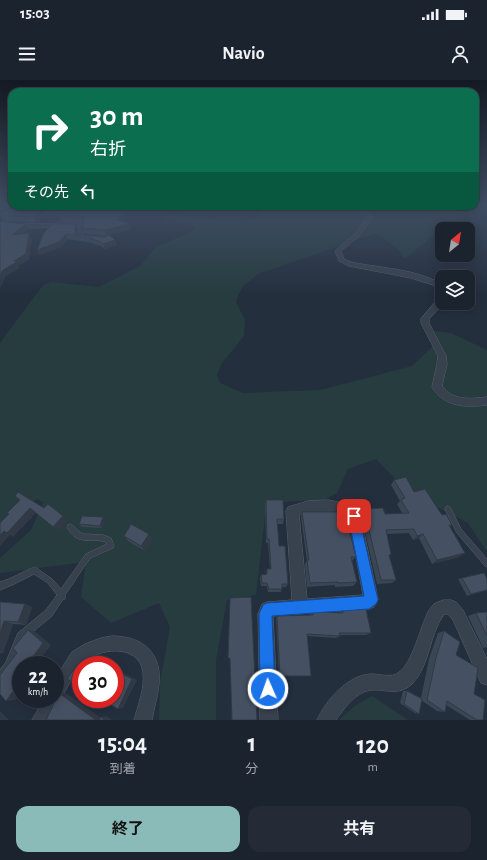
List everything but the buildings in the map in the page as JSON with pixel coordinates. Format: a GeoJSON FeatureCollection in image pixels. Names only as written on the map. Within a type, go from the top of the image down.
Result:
{"type":"FeatureCollection","features":[{"type":"Feature","properties":{"kind":"street"},"geometry":{"type":"LineString","coordinates":[[81,234],[80,237],[94,238]]}},
{"type":"Feature","properties":{"kind":"street"},"geometry":{"type":"LineString","coordinates":[[358,234],[340,248],[339,255],[341,260],[349,264],[412,276],[435,284]]}},
{"type":"Feature","properties":{"kind":"street"},"geometry":{"type":"LineString","coordinates":[[435,308],[425,319],[425,323],[443,360],[438,375],[437,387],[445,397],[455,401],[487,401]]}},
{"type":"Feature","properties":{"kind":"street"},"geometry":{"type":"LineString","coordinates":[[269,720],[265,614],[267,609],[300,607],[369,602],[371,600],[356,522],[354,516],[346,510],[323,506],[292,511],[300,607]]}},
{"type":"Feature","properties":{"kind":"street"},"geometry":{"type":"LineString","coordinates":[[326,720],[343,696],[363,683],[396,684],[406,678],[413,669],[433,621],[440,609],[445,607],[451,608],[458,615],[487,677]]}},
{"type":"Feature","properties":{"kind":"street"},"geometry":{"type":"LineString","coordinates":[[64,681],[80,655],[101,644],[115,642],[131,645],[145,654],[152,673],[143,720]]}},
{"type":"Feature","properties":{"kind":"street"},"geometry":{"type":"LineString","coordinates":[[41,720],[48,708]]}},
{"type":"Feature","properties":{"kind":"lane"},"geometry":{"type":"LineString","coordinates":[[448,509],[459,531],[487,564]]}},
{"type":"Feature","properties":{"kind":"lane"},"geometry":{"type":"LineString","coordinates":[[0,676],[9,665],[21,636],[49,613],[88,556],[112,546],[110,540],[102,536],[82,538],[75,534],[70,527]]}},
{"type":"Feature","properties":{"kind":"lane"},"geometry":{"type":"LineString","coordinates":[[0,586],[11,584],[27,573],[35,570],[50,581],[62,596]]}},
{"type":"Feature","properties":{"kind":"green space"},"geometry":{"type":"Polygon","coordinates":[[[187,234],[374,234],[258,274],[242,287],[236,302],[245,320],[244,336],[222,363],[217,375],[220,383],[243,393],[320,390],[412,366],[438,341],[434,331],[451,333],[487,350],[487,552],[468,523],[409,493],[376,459],[348,469],[337,493],[323,500],[282,502],[265,517],[256,595],[227,600],[216,660],[216,720],[159,720],[160,683],[170,627],[159,603],[111,623],[81,597],[86,562],[0,573],[0,558],[31,530],[43,502],[37,499],[0,523],[0,343],[43,285],[52,282],[99,287],[140,266],[156,247],[187,234]]]}},
{"type":"Feature","properties":{"kind":"green space"},"geometry":{"type":"Polygon","coordinates":[[[378,234],[435,234],[435,235],[404,259],[400,251],[378,234]]]}},
{"type":"Feature","properties":{"kind":"green space"},"geometry":{"type":"Polygon","coordinates":[[[372,696],[408,720],[339,720],[356,705],[372,696]]]}},
{"type":"Feature","properties":{"kind":"route"},"geometry":{"type":"LineString","coordinates":[[268,689],[265,614],[267,609],[369,602],[371,600],[354,516]]}}]}
